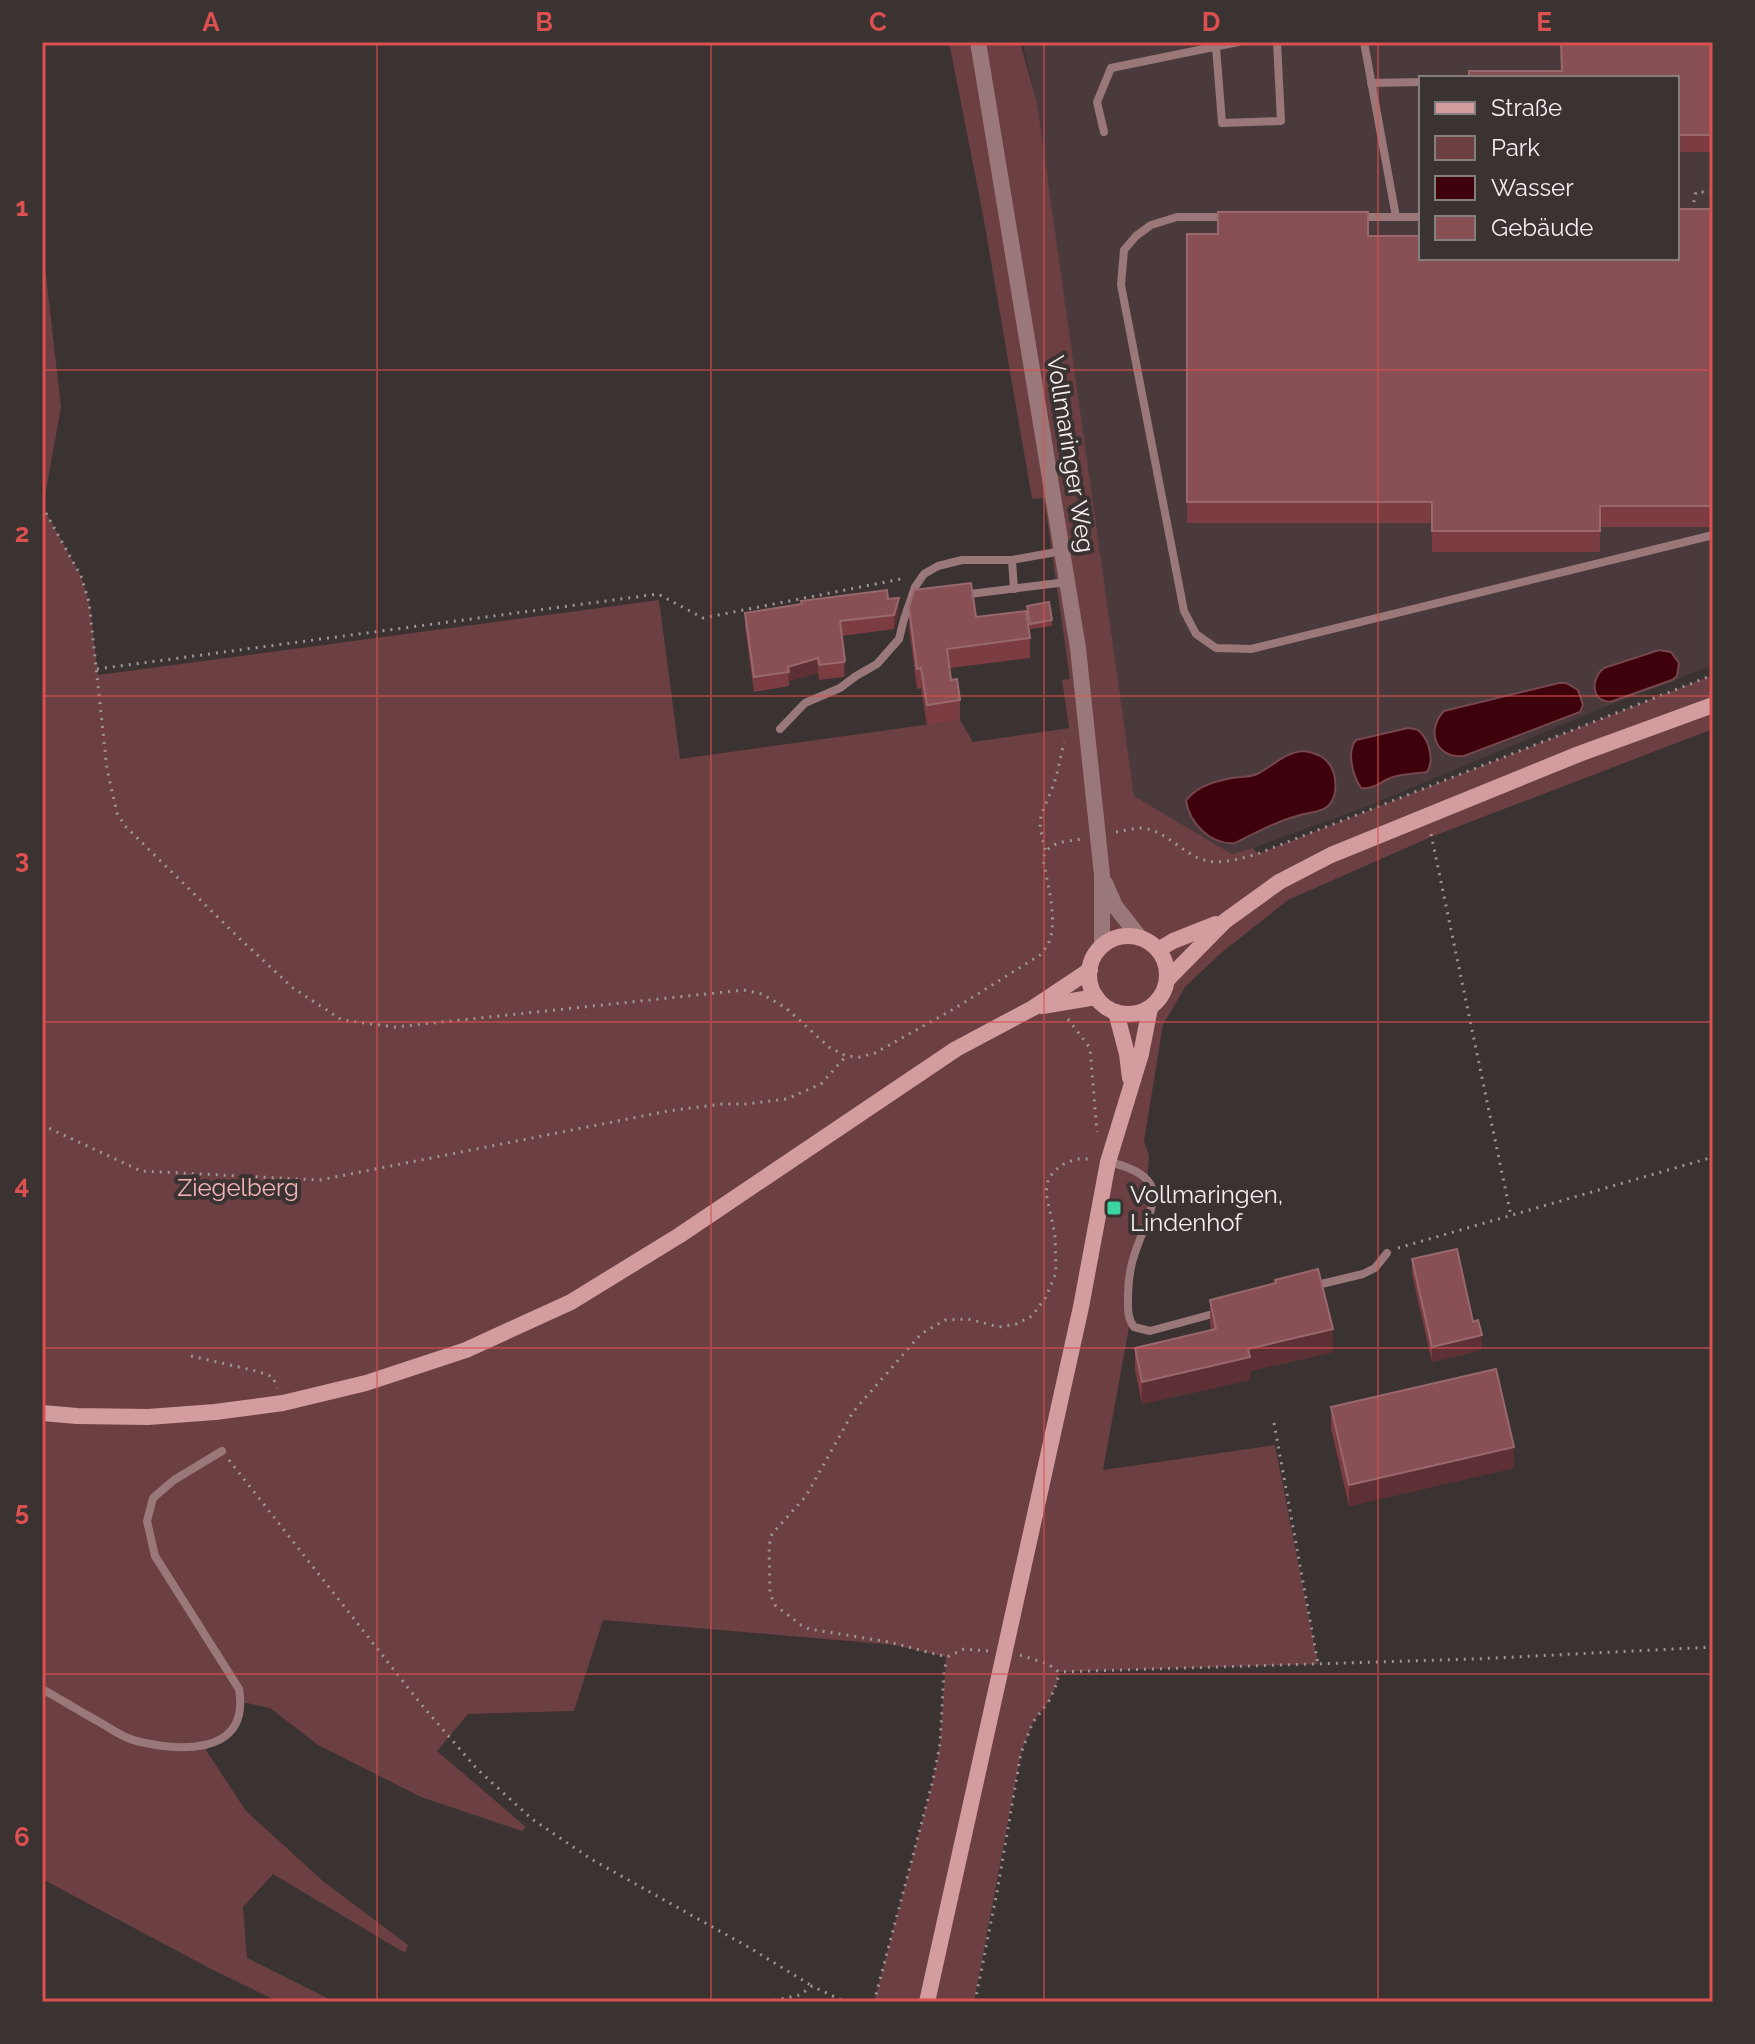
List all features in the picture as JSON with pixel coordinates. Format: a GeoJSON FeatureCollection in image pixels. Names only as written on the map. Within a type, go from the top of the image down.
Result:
{"type":"FeatureCollection","features":[{"type":"Feature","properties":{"kind":"street","name":"Vollmaringer Weg"},"geometry":{"type":"LineString","coordinates":[[978,42],[1078,648],[1102,875],[1102,945]]}},
{"type":"Feature","properties":{"kind":"street"},"geometry":{"type":"LineString","coordinates":[[1167,980],[1225,921],[1279,882],[1331,855],[1579,754],[1713,705]]}},
{"type":"Feature","properties":{"kind":"street","name":"Vollmaringer Weg"},"geometry":{"type":"LineString","coordinates":[[1102,875],[1115,906],[1140,938]]}},
{"type":"Feature","properties":{"kind":"street"},"geometry":{"type":"LineString","coordinates":[[1158,950],[1225,921]]}},
{"type":"Feature","properties":{"kind":"street"},"geometry":{"type":"LineString","coordinates":[[1116,938],[1140,938],[1158,950],[1167,969],[1167,980],[1159,1000],[1150,1008],[1134,1014],[1116,1012],[1104,1006],[1091,988],[1092,960],[1102,945],[1116,938]]}},
{"type":"Feature","properties":{"kind":"street"},"geometry":{"type":"LineString","coordinates":[[42,1413],[148,1417],[283,1403],[366,1383],[466,1350],[571,1302],[680,1235],[956,1049],[1033,1008],[1090,970]]}},
{"type":"Feature","properties":{"kind":"street"},"geometry":{"type":"LineString","coordinates":[[1033,1008],[1096,997]]}},
{"type":"Feature","properties":{"kind":"street"},"geometry":{"type":"LineString","coordinates":[[927,2002],[1081,1307],[1108,1162],[1141,1054],[1150,1008]]}},
{"type":"Feature","properties":{"kind":"street"},"geometry":{"type":"LineString","coordinates":[[1116,1012],[1127,1054],[1130,1084]]}},
{"type":"Feature","properties":{"kind":"lane"},"geometry":{"type":"LineString","coordinates":[[1104,132],[1097,102],[1111,68],[1238,42]]}},
{"type":"Feature","properties":{"kind":"lane"},"geometry":{"type":"LineString","coordinates":[[1216,47],[1222,123],[1281,121],[1277,42]]}},
{"type":"Feature","properties":{"kind":"lane"},"geometry":{"type":"LineString","coordinates":[[1364,42],[1396,217]]}},
{"type":"Feature","properties":{"kind":"lane"},"geometry":{"type":"LineString","coordinates":[[1371,83],[1419,82]]}},
{"type":"Feature","properties":{"kind":"lane"},"geometry":{"type":"LineString","coordinates":[[1240,217],[1177,217],[1151,225],[1124,250],[1121,285],[1184,611],[1196,634],[1216,648],[1251,649],[1713,535]]}},
{"type":"Feature","properties":{"kind":"lane"},"geometry":{"type":"LineString","coordinates":[[1349,217],[1419,217]]}},
{"type":"Feature","properties":{"kind":"lane"},"geometry":{"type":"LineString","coordinates":[[780,729],[805,703],[840,688],[877,664],[899,639],[915,587],[924,574],[938,566],[962,560],[1012,560],[1062,550]]}},
{"type":"Feature","properties":{"kind":"lane"},"geometry":{"type":"LineString","coordinates":[[1012,560],[1014,589]]}},
{"type":"Feature","properties":{"kind":"lane"},"geometry":{"type":"LineString","coordinates":[[954,596],[1067,582]]}},
{"type":"Feature","properties":{"kind":"lane"},"geometry":{"type":"LineString","coordinates":[[910,602],[925,600]]}},
{"type":"Feature","properties":{"kind":"lane"},"geometry":{"type":"LineString","coordinates":[[1108,1162],[1138,1172],[1153,1191],[1154,1205],[1135,1254],[1128,1283],[1130,1322],[1134,1327],[1150,1331],[1222,1311]]}},
{"type":"Feature","properties":{"kind":"lane"},"geometry":{"type":"LineString","coordinates":[[1307,1287],[1363,1274],[1375,1268],[1387,1253]]}},
{"type":"Feature","properties":{"kind":"lane"},"geometry":{"type":"LineString","coordinates":[[42,1689],[128,1738],[151,1744],[179,1748],[204,1746],[218,1742],[235,1726],[241,1702],[235,1679],[155,1556],[147,1521],[153,1498],[174,1480],[222,1451]]}},
{"type":"Feature","properties":{"kind":"path"},"geometry":{"type":"LineString","coordinates":[[1691,214],[1696,192],[1713,192]]}},
{"type":"Feature","properties":{"kind":"path"},"geometry":{"type":"LineString","coordinates":[[42,506],[81,576],[89,602],[107,769],[117,813],[125,826],[293,988],[342,1020],[395,1027],[744,990],[762,994],[786,1008],[829,1047],[846,1056],[860,1057],[875,1053],[1040,955],[1048,944],[1052,924],[1040,827],[1064,742]]}},
{"type":"Feature","properties":{"kind":"path"},"geometry":{"type":"LineString","coordinates":[[97,669],[658,594],[703,618],[924,574]]}},
{"type":"Feature","properties":{"kind":"path"},"geometry":{"type":"LineString","coordinates":[[1045,850],[1052,844],[1143,828],[1208,861],[1233,860],[1257,854],[1713,675]]}},
{"type":"Feature","properties":{"kind":"path"},"geometry":{"type":"LineString","coordinates":[[1427,815],[1511,1216]]}},
{"type":"Feature","properties":{"kind":"path"},"geometry":{"type":"LineString","coordinates":[[1067,1018],[1090,1048],[1097,1132]]}},
{"type":"Feature","properties":{"kind":"path"},"geometry":{"type":"LineString","coordinates":[[42,1125],[141,1171],[320,1180],[668,1111],[787,1099],[821,1084],[846,1056]]}},
{"type":"Feature","properties":{"kind":"path"},"geometry":{"type":"LineString","coordinates":[[1387,1253],[1713,1157]]}},
{"type":"Feature","properties":{"kind":"path"},"geometry":{"type":"LineString","coordinates":[[1108,1162],[1076,1159],[1054,1171],[1048,1180],[1046,1193],[1055,1235],[1056,1273],[1046,1297],[1032,1316],[1016,1324],[999,1327],[968,1319],[945,1320],[921,1334],[853,1412],[806,1496],[772,1534],[769,1546],[770,1593],[775,1605],[809,1629],[889,1642],[947,1657],[964,1649],[1030,1657],[1059,1672],[1626,1653],[1713,1647]]}},
{"type":"Feature","properties":{"kind":"path"},"geometry":{"type":"LineString","coordinates":[[191,1356],[273,1377],[283,1403]]}},
{"type":"Feature","properties":{"kind":"path"},"geometry":{"type":"LineString","coordinates":[[1274,1423],[1318,1664]]}},
{"type":"Feature","properties":{"kind":"path"},"geometry":{"type":"LineString","coordinates":[[222,1451],[420,1703],[477,1769],[532,1819],[591,1859],[812,1986],[843,2001],[853,2002]]}},
{"type":"Feature","properties":{"kind":"path"},"geometry":{"type":"LineString","coordinates":[[874,2002],[933,1780],[940,1744],[947,1657]]}},
{"type":"Feature","properties":{"kind":"path"},"geometry":{"type":"LineString","coordinates":[[975,2002],[1021,1753],[1033,1722],[1049,1701],[1059,1672]]}},
{"type":"Feature","properties":{"kind":"path"},"geometry":{"type":"LineString","coordinates":[[766,2002],[800,1995],[812,1986]]}},
{"type":"Feature","properties":{"kind":"shaded area"},"geometry":{"type":"Polygon","coordinates":[[[1022,42],[1713,42],[1713,665],[1368,806],[1232,854],[1134,796],[1082,446],[1037,103],[1022,42]]]}},
{"type":"Feature","properties":{"kind":"green space","name":"Ziegelberg"},"geometry":{"type":"Polygon","coordinates":[[[949,42],[1020,42],[1037,103],[1134,796],[1232,854],[1253,848],[1258,854],[1713,675],[1713,729],[1431,837],[1288,900],[1221,953],[1185,987],[1163,1025],[1144,1141],[1149,1156],[1147,1181],[1153,1191],[1135,1254],[1130,1322],[1103,1470],[1275,1445],[1318,1664],[1059,1672],[1049,1701],[1033,1722],[1021,1753],[974,2002],[874,2002],[933,1780],[940,1744],[946,1657],[895,1645],[603,1620],[574,1711],[468,1714],[437,1751],[526,1827],[522,1831],[421,1797],[318,1745],[270,1708],[242,1702],[235,1726],[204,1747],[246,1811],[324,1882],[408,1945],[405,1953],[273,1874],[243,1907],[247,1958],[335,2002],[279,2002],[42,1879],[42,240],[61,407],[43,507],[81,576],[89,602],[98,675],[659,600],[680,759],[960,720],[973,742],[1069,728],[1062,680],[1070,679],[1044,498],[1032,499],[983,215],[949,42]]]}},
{"type":"Feature","properties":{"kind":"water"},"geometry":{"type":"Polygon","coordinates":[[[1659,650],[1671,652],[1679,663],[1677,676],[1672,680],[1610,702],[1596,693],[1595,683],[1604,668],[1659,650]]]}},
{"type":"Feature","properties":{"kind":"water"},"geometry":{"type":"Polygon","coordinates":[[[1566,683],[1578,690],[1583,705],[1580,712],[1464,756],[1446,753],[1436,742],[1435,727],[1444,711],[1566,683]]]}},
{"type":"Feature","properties":{"kind":"water"},"geometry":{"type":"Polygon","coordinates":[[[1408,728],[1418,730],[1427,741],[1431,758],[1427,772],[1397,776],[1361,788],[1352,764],[1351,751],[1356,740],[1408,728]]]}},
{"type":"Feature","properties":{"kind":"water"},"geometry":{"type":"Polygon","coordinates":[[[1304,751],[1321,756],[1333,771],[1335,794],[1326,808],[1286,820],[1235,843],[1210,837],[1192,818],[1186,801],[1200,788],[1226,779],[1254,775],[1285,757],[1304,751]]]}},
{"type":"Feature","properties":{"kind":"building"},"geometry":{"type":"Polygon","coordinates":[[[1561,42],[1713,42],[1713,135],[1679,135],[1679,76],[1469,76],[1469,71],[1562,71],[1561,42]]]}},
{"type":"Feature","properties":{"kind":"building"},"geometry":{"type":"Polygon","coordinates":[[[1679,209],[1713,209],[1713,506],[1600,506],[1600,531],[1432,531],[1432,502],[1187,502],[1187,234],[1218,234],[1218,212],[1368,212],[1368,236],[1419,236],[1419,260],[1679,260],[1679,209]]]}},
{"type":"Feature","properties":{"kind":"building"},"geometry":{"type":"Polygon","coordinates":[[[971,583],[976,617],[1026,611],[1030,638],[947,649],[951,680],[957,679],[960,700],[927,705],[921,668],[917,669],[909,608],[914,590],[971,583]]]}},
{"type":"Feature","properties":{"kind":"building"},"geometry":{"type":"Polygon","coordinates":[[[887,590],[888,599],[899,598],[894,615],[840,621],[844,662],[819,665],[818,658],[788,667],[789,672],[754,677],[745,613],[802,604],[801,601],[887,590]]]}},
{"type":"Feature","properties":{"kind":"building"},"geometry":{"type":"Polygon","coordinates":[[[1049,602],[1052,620],[1030,624],[1027,606],[1049,602]]]}},
{"type":"Feature","properties":{"kind":"building"},"geometry":{"type":"Polygon","coordinates":[[[1457,1249],[1473,1322],[1478,1320],[1482,1335],[1432,1347],[1412,1259],[1457,1249]]]}},
{"type":"Feature","properties":{"kind":"building"},"geometry":{"type":"Polygon","coordinates":[[[1318,1269],[1333,1329],[1248,1349],[1250,1357],[1142,1382],[1135,1348],[1216,1329],[1210,1300],[1318,1269]]]}},
{"type":"Feature","properties":{"kind":"building"},"geometry":{"type":"Polygon","coordinates":[[[1496,1369],[1514,1447],[1349,1485],[1331,1407],[1496,1369]]]}},
{"type":"Feature","properties":{"kind":"place","name":"Vollmaringen, Lindenhof"},"geometry":{"type":"Point","coordinates":[1114,1208]}}]}
